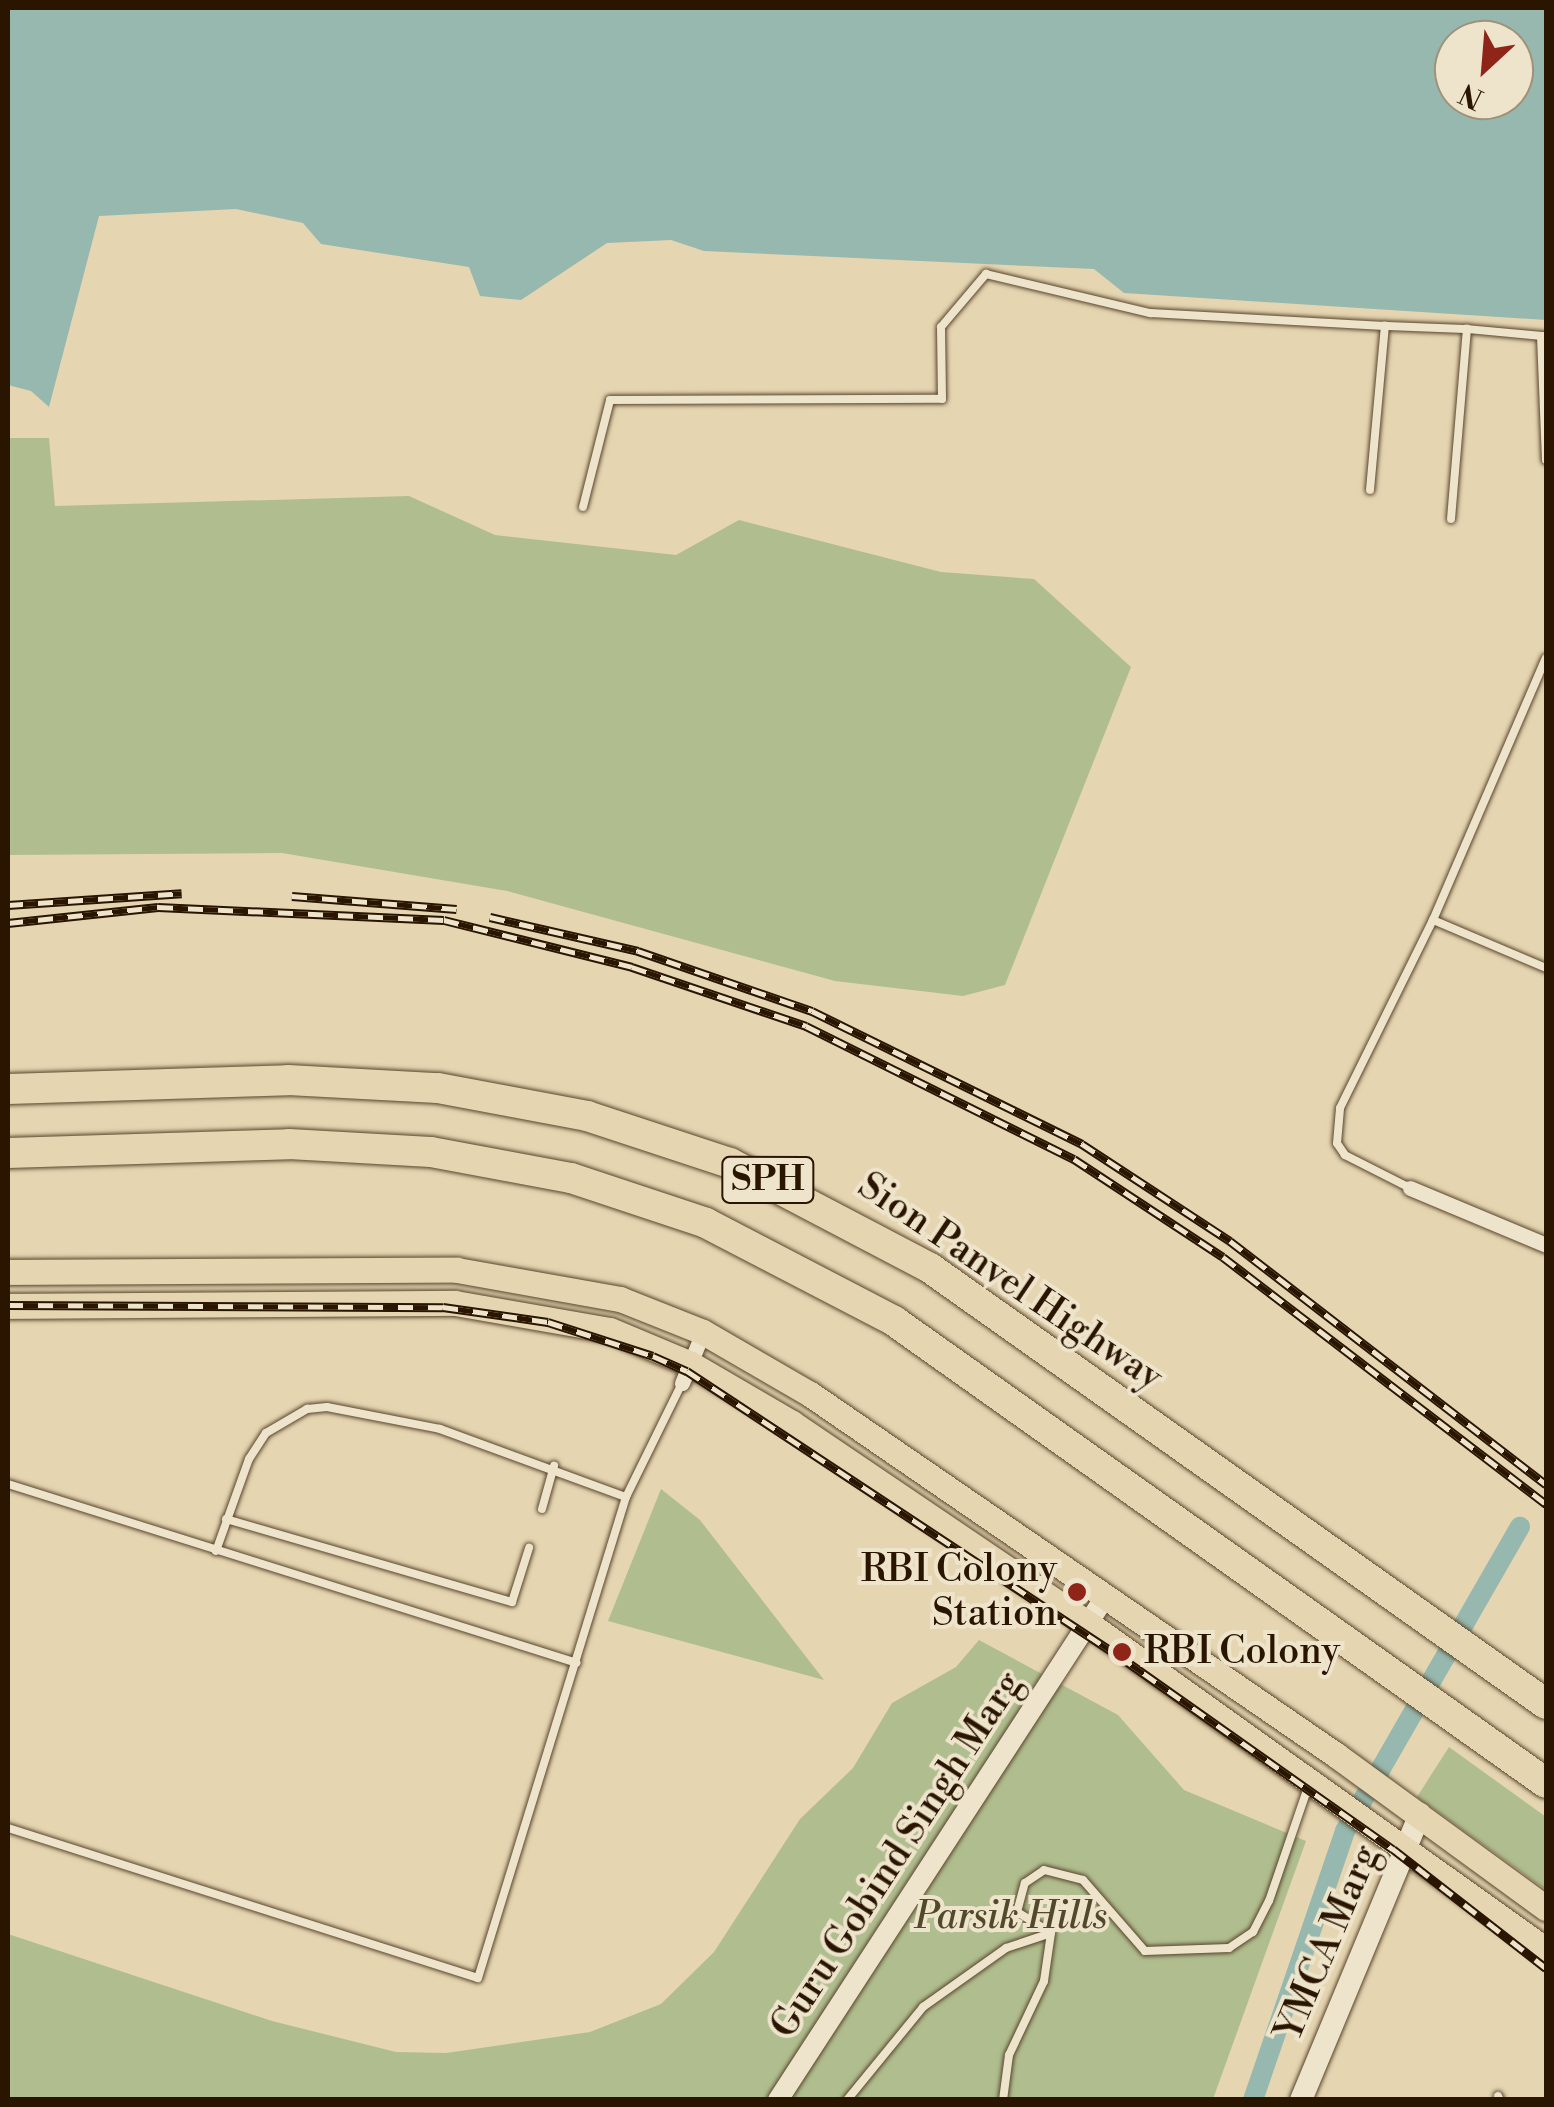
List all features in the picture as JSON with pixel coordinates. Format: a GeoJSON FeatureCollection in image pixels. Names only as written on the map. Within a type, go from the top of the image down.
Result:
{"type":"FeatureCollection","features":[{"type":"Feature","properties":{"kind":"highway","name":"Sion Panvel Highway"},"geometry":{"type":"LineString","coordinates":[[8,1089],[288,1080],[438,1088],[586,1116],[730,1163],[832,1211],[930,1268],[1546,1704]]}},
{"type":"Feature","properties":{"kind":"highway","name":"SPH"},"geometry":{"type":"LineString","coordinates":[[8,1153],[289,1144],[431,1152],[571,1178],[689,1216],[770,1251],[894,1322],[1546,1783]]}},
{"type":"Feature","properties":{"kind":"main road"},"geometry":{"type":"LineString","coordinates":[[8,1272],[457,1270],[620,1298],[704,1332],[810,1394],[1420,1814],[1546,1908]]}},
{"type":"Feature","properties":{"kind":"main road"},"geometry":{"type":"LineString","coordinates":[[8,1306],[455,1303],[610,1330],[687,1373],[792,1423],[1376,1823],[1546,1950]]}},
{"type":"Feature","properties":{"kind":"main road","name":"YMCA Marg"},"geometry":{"type":"LineString","coordinates":[[1301,2100],[1420,1814]]}},
{"type":"Feature","properties":{"kind":"street"},"geometry":{"type":"LineString","coordinates":[[1410,1188],[1546,1245]]}},
{"type":"Feature","properties":{"kind":"street"},"geometry":{"type":"LineString","coordinates":[[687,1373],[704,1332]]}},
{"type":"Feature","properties":{"kind":"street","name":"Guru Gobind Singh Marg"},"geometry":{"type":"LineString","coordinates":[[778,2100],[1105,1597]]}},
{"type":"Feature","properties":{"kind":"lane"},"geometry":{"type":"LineString","coordinates":[[583,507],[610,400],[942,399],[941,327],[986,274],[1150,312],[1544,336],[1546,460]]}},
{"type":"Feature","properties":{"kind":"lane"},"geometry":{"type":"LineString","coordinates":[[1370,490],[1384,326]]}},
{"type":"Feature","properties":{"kind":"lane"},"geometry":{"type":"LineString","coordinates":[[1450,520],[1468,329]]}},
{"type":"Feature","properties":{"kind":"lane"},"geometry":{"type":"LineString","coordinates":[[1410,1188],[1345,1155],[1336,1124],[1433,920],[1546,658]]}},
{"type":"Feature","properties":{"kind":"lane"},"geometry":{"type":"LineString","coordinates":[[1433,920],[1546,968]]}},
{"type":"Feature","properties":{"kind":"lane"},"geometry":{"type":"LineString","coordinates":[[8,1828],[478,1978],[626,1496],[687,1373]]}},
{"type":"Feature","properties":{"kind":"lane"},"geometry":{"type":"LineString","coordinates":[[216,1551],[226,1519],[266,1432],[307,1409],[327,1406],[440,1430],[554,1466],[626,1496]]}},
{"type":"Feature","properties":{"kind":"lane"},"geometry":{"type":"LineString","coordinates":[[542,1509],[554,1466]]}},
{"type":"Feature","properties":{"kind":"lane"},"geometry":{"type":"LineString","coordinates":[[8,1484],[577,1664]]}},
{"type":"Feature","properties":{"kind":"lane"},"geometry":{"type":"LineString","coordinates":[[226,1519],[512,1602],[530,1548]]}},
{"type":"Feature","properties":{"kind":"lane"},"geometry":{"type":"LineString","coordinates":[[1051,1933],[1017,1912],[1025,1884],[1044,1870],[1083,1880],[1144,1951],[1229,1948],[1253,1932],[1315,1781]]}},
{"type":"Feature","properties":{"kind":"lane"},"geometry":{"type":"LineString","coordinates":[[848,2100],[923,2007],[1006,1948],[1051,1933]]}},
{"type":"Feature","properties":{"kind":"lane"},"geometry":{"type":"LineString","coordinates":[[1003,2100],[1009,2054],[1044,1980],[1051,1933]]}},
{"type":"Feature","properties":{"kind":"green space"},"geometry":{"type":"Polygon","coordinates":[[[8,438],[49,438],[55,506],[409,496],[495,535],[676,555],[739,520],[941,572],[1034,579],[1131,667],[1005,985],[963,996],[835,981],[507,891],[282,853],[8,855],[8,438]]]}},
{"type":"Feature","properties":{"kind":"green space"},"geometry":{"type":"Polygon","coordinates":[[[661,1489],[700,1520],[824,1680],[608,1621],[661,1489]]]}},
{"type":"Feature","properties":{"kind":"green space","name":"Parsik Hills"},"geometry":{"type":"Polygon","coordinates":[[[979,1640],[1118,1715],[1184,1790],[1306,1841],[1213,2099],[8,2099],[8,1934],[272,2021],[396,2052],[446,2053],[590,2032],[661,2004],[714,1952],[800,1819],[853,1768],[892,1703],[956,1667],[979,1640]]]}},
{"type":"Feature","properties":{"kind":"green space"},"geometry":{"type":"Polygon","coordinates":[[[1449,1747],[1546,1817],[1546,1890],[1417,1797],[1449,1747]]]}},
{"type":"Feature","properties":{"kind":"water"},"geometry":{"type":"Polygon","coordinates":[[[8,8],[1546,8],[1546,320],[1124,293],[1094,269],[704,251],[671,240],[607,243],[521,300],[480,296],[469,267],[321,244],[303,223],[236,209],[99,216],[49,407],[31,391],[8,385],[8,8]]]}},
{"type":"Feature","properties":{"kind":"waterway"},"geometry":{"type":"LineString","coordinates":[[1253,2100],[1345,1831],[1520,1527]]}},
{"type":"Feature","properties":{"kind":"railway"},"geometry":{"type":"LineString","coordinates":[[8,905],[182,893]]}},
{"type":"Feature","properties":{"kind":"railway"},"geometry":{"type":"LineString","coordinates":[[292,896],[456,909]]}},
{"type":"Feature","properties":{"kind":"railway"},"geometry":{"type":"LineString","coordinates":[[8,923],[158,907],[444,920],[632,967],[806,1026],[1074,1159],[1223,1257],[1546,1504]]}},
{"type":"Feature","properties":{"kind":"railway"},"geometry":{"type":"LineString","coordinates":[[490,917],[638,951],[812,1011],[1082,1144],[1230,1241],[1546,1484]]}},
{"type":"Feature","properties":{"kind":"railway"},"geometry":{"type":"LineString","coordinates":[[8,1305],[443,1307],[548,1322],[653,1356],[687,1371],[1119,1656],[1393,1849],[1546,1968]]}},
{"type":"Feature","properties":{"kind":"place","name":"RBI Colony Station"},"geometry":{"type":"Point","coordinates":[1077,1592]}},
{"type":"Feature","properties":{"kind":"place","name":"RBI Colony"},"geometry":{"type":"Point","coordinates":[1122,1652]}}]}
